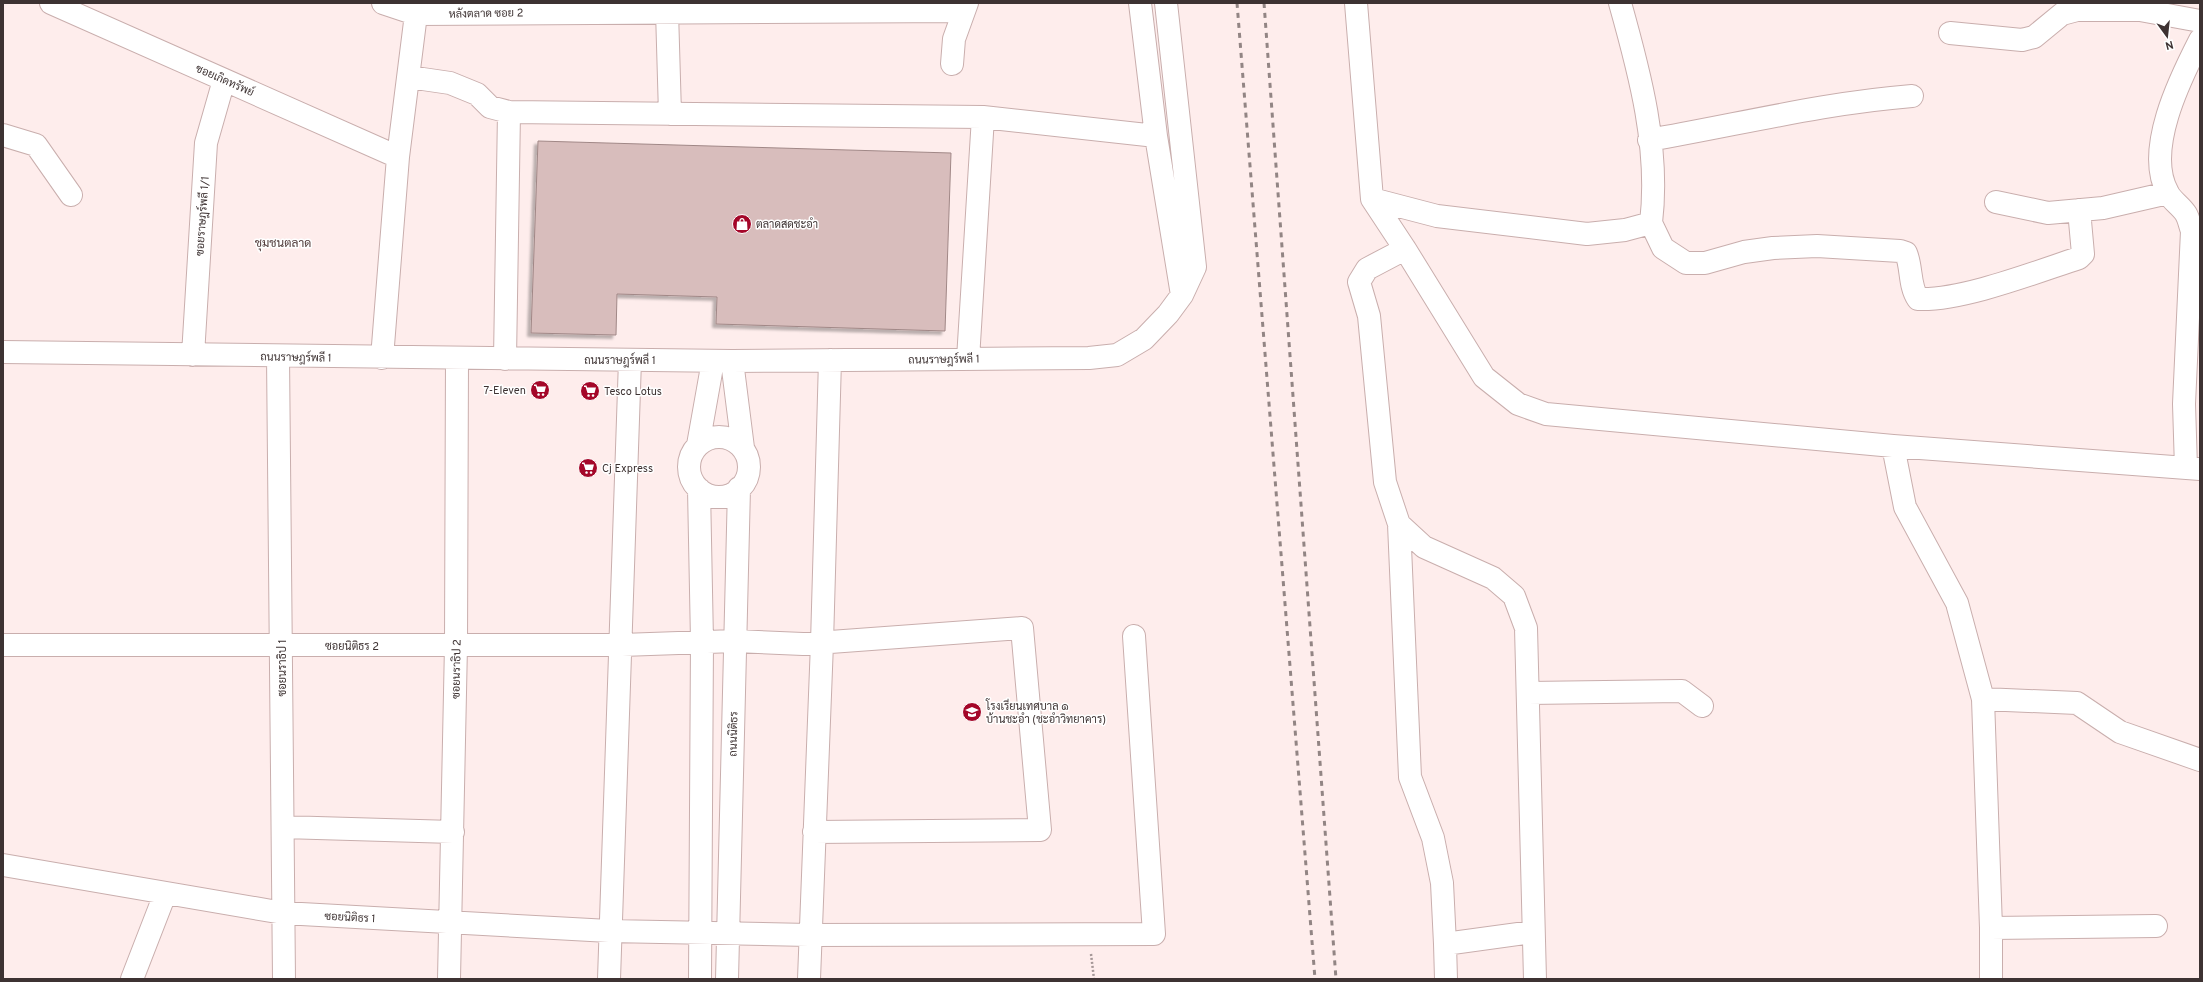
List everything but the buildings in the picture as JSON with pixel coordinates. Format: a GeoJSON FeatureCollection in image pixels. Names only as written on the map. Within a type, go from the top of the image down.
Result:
{"type":"FeatureCollection","features":[{"type":"Feature","properties":{"kind":"street","name":"ซอยเกิดทรัพย์"},"geometry":{"type":"LineString","coordinates":[[51,3],[398,157]]}},
{"type":"Feature","properties":{"kind":"street","name":"หลังตลาด ซอย 2"},"geometry":{"type":"LineString","coordinates":[[383,3],[419,8],[667,12],[965,7]]}},
{"type":"Feature","properties":{"kind":"street"},"geometry":{"type":"LineString","coordinates":[[1140,3],[1156,136],[1182,295]]}},
{"type":"Feature","properties":{"kind":"street","name":"ถนนราษฎร์พลี 1"},"geometry":{"type":"LineString","coordinates":[[3,352],[458,359],[722,361],[1089,358],[1117,355],[1144,339],[1168,314],[1182,295],[1195,267],[1175,103],[1166,3]]}},
{"type":"Feature","properties":{"kind":"street"},"geometry":{"type":"LineString","coordinates":[[1356,3],[1372,199],[1405,249],[1484,377],[1518,404],[1546,414],[1892,446],[2193,468],[2184,404],[2192,231],[2186,214],[2168,193],[2159,161],[2160,144],[2177,86],[2200,40]]}},
{"type":"Feature","properties":{"kind":"street"},"geometry":{"type":"LineString","coordinates":[[1620,3],[1642,81],[1654,198],[1651,223],[1663,248],[1686,263],[1705,262],[1744,252],[1773,248],[1817,246],[1900,251],[1906,253],[1910,262],[1914,294],[1918,298],[1931,299],[1982,288],[2079,258],[2083,254],[2079,210]]}},
{"type":"Feature","properties":{"kind":"street"},"geometry":{"type":"LineString","coordinates":[[952,64],[954,39],[965,7]]}},
{"type":"Feature","properties":{"kind":"street"},"geometry":{"type":"LineString","coordinates":[[382,358],[398,157],[419,8]]}},
{"type":"Feature","properties":{"kind":"street"},"geometry":{"type":"LineString","coordinates":[[1950,33],[2022,40],[2034,37],[2062,14],[2077,10],[2140,10],[2200,21]]}},
{"type":"Feature","properties":{"kind":"street"},"geometry":{"type":"LineString","coordinates":[[667,12],[670,114]]}},
{"type":"Feature","properties":{"kind":"street"},"geometry":{"type":"LineString","coordinates":[[409,77],[450,83],[477,94],[490,107],[509,112],[983,117],[1156,136]]}},
{"type":"Feature","properties":{"kind":"street","name":"ซอยราษฎร์พลี 1/1"},"geometry":{"type":"LineString","coordinates":[[193,355],[206,143],[224,80]]}},
{"type":"Feature","properties":{"kind":"street"},"geometry":{"type":"LineString","coordinates":[[1649,140],[1736,125],[1834,105],[1912,96]]}},
{"type":"Feature","properties":{"kind":"street"},"geometry":{"type":"LineString","coordinates":[[505,359],[509,112]]}},
{"type":"Feature","properties":{"kind":"street"},"geometry":{"type":"LineString","coordinates":[[968,358],[983,117]]}},
{"type":"Feature","properties":{"kind":"street"},"geometry":{"type":"LineString","coordinates":[[3,135],[36,145],[71,195]]}},
{"type":"Feature","properties":{"kind":"street"},"geometry":{"type":"LineString","coordinates":[[1996,202],[2048,213],[2103,208],[2168,193]]}},
{"type":"Feature","properties":{"kind":"street"},"geometry":{"type":"LineString","coordinates":[[1372,199],[1436,216],[1587,234],[1625,230],[1651,223]]}},
{"type":"Feature","properties":{"kind":"street"},"geometry":{"type":"LineString","coordinates":[[1405,249],[1368,270],[1359,282],[1369,316],[1385,482],[1399,524],[1410,777],[1433,838],[1442,883],[1446,979]]}},
{"type":"Feature","properties":{"kind":"street","name":"ซอยนราธิป 1"},"geometry":{"type":"LineString","coordinates":[[278,356],[282,646],[284,979]]}},
{"type":"Feature","properties":{"kind":"street","name":"ซอยนราธิป 2"},"geometry":{"type":"LineString","coordinates":[[450,979],[456,645],[458,359]]}},
{"type":"Feature","properties":{"kind":"street"},"geometry":{"type":"LineString","coordinates":[[609,979],[609,931],[622,645],[630,360]]}},
{"type":"Feature","properties":{"kind":"street"},"geometry":{"type":"LineString","coordinates":[[809,979],[809,935],[822,643],[830,360]]}},
{"type":"Feature","properties":{"kind":"street"},"geometry":{"type":"LineString","coordinates":[[698,445],[722,361]]}},
{"type":"Feature","properties":{"kind":"street"},"geometry":{"type":"LineString","coordinates":[[722,361],[743,448]]}},
{"type":"Feature","properties":{"kind":"street"},"geometry":{"type":"LineString","coordinates":[[716,436],[726,437],[735,441],[743,448],[748,456],[749,466],[748,476],[739,488],[727,496],[718,497],[708,495],[699,490],[692,482],[689,472],[692,453],[698,445],[706,439],[716,436]]}},
{"type":"Feature","properties":{"kind":"street"},"geometry":{"type":"LineString","coordinates":[[1892,446],[1905,507],[1957,603],[1983,699],[1991,928],[1991,979]]}},
{"type":"Feature","properties":{"kind":"street","name":"ถนนนิติธร"},"geometry":{"type":"LineString","coordinates":[[727,979],[739,488]]}},
{"type":"Feature","properties":{"kind":"street"},"geometry":{"type":"LineString","coordinates":[[699,490],[702,641],[700,979]]}},
{"type":"Feature","properties":{"kind":"street"},"geometry":{"type":"LineString","coordinates":[[1399,524],[1424,547],[1493,578],[1514,596],[1526,628],[1535,979]]}},
{"type":"Feature","properties":{"kind":"street","name":"ซอยนิติธร 2"},"geometry":{"type":"LineString","coordinates":[[3,645],[622,645],[702,641],[822,643],[1022,628],[1040,830],[814,832]]}},
{"type":"Feature","properties":{"kind":"street","name":"ซอยนิติธร 1"},"geometry":{"type":"LineString","coordinates":[[3,865],[283,914],[609,931],[728,934],[1154,934],[1134,636]]}},
{"type":"Feature","properties":{"kind":"street"},"geometry":{"type":"LineString","coordinates":[[1528,693],[1682,691],[1702,706]]}},
{"type":"Feature","properties":{"kind":"street"},"geometry":{"type":"LineString","coordinates":[[1983,699],[2077,703],[2120,732],[2200,760]]}},
{"type":"Feature","properties":{"kind":"street"},"geometry":{"type":"LineString","coordinates":[[283,826],[453,832]]}},
{"type":"Feature","properties":{"kind":"street"},"geometry":{"type":"LineString","coordinates":[[132,979],[165,894]]}},
{"type":"Feature","properties":{"kind":"street"},"geometry":{"type":"LineString","coordinates":[[1991,928],[2156,926]]}},
{"type":"Feature","properties":{"kind":"street"},"geometry":{"type":"LineString","coordinates":[[1445,944],[1533,932]]}},
{"type":"Feature","properties":{"kind":"railway"},"geometry":{"type":"LineString","coordinates":[[1237,3],[1315,979]]}},
{"type":"Feature","properties":{"kind":"railway"},"geometry":{"type":"LineString","coordinates":[[1264,3],[1336,979]]}},
{"type":"Feature","properties":{"kind":"place","name":"ตลาดสดชะอำ"},"geometry":{"type":"Point","coordinates":[742,224]}},
{"type":"Feature","properties":{"kind":"place","name":"7-Eleven"},"geometry":{"type":"Point","coordinates":[540,390]}},
{"type":"Feature","properties":{"kind":"place","name":"Tesco Lotus"},"geometry":{"type":"Point","coordinates":[590,391]}},
{"type":"Feature","properties":{"kind":"place","name":"Cj Express"},"geometry":{"type":"Point","coordinates":[588,468]}},
{"type":"Feature","properties":{"kind":"place","name":"โรงเรียนเทศบาล ๑ บ้านชะอำ (ชะอำวิทยาคาร)"},"geometry":{"type":"Point","coordinates":[972,712]}},
{"type":"Feature","properties":{"kind":"district","name":"ชุมชนตลาด"},"geometry":{"type":"Point","coordinates":[283,243]}}]}
